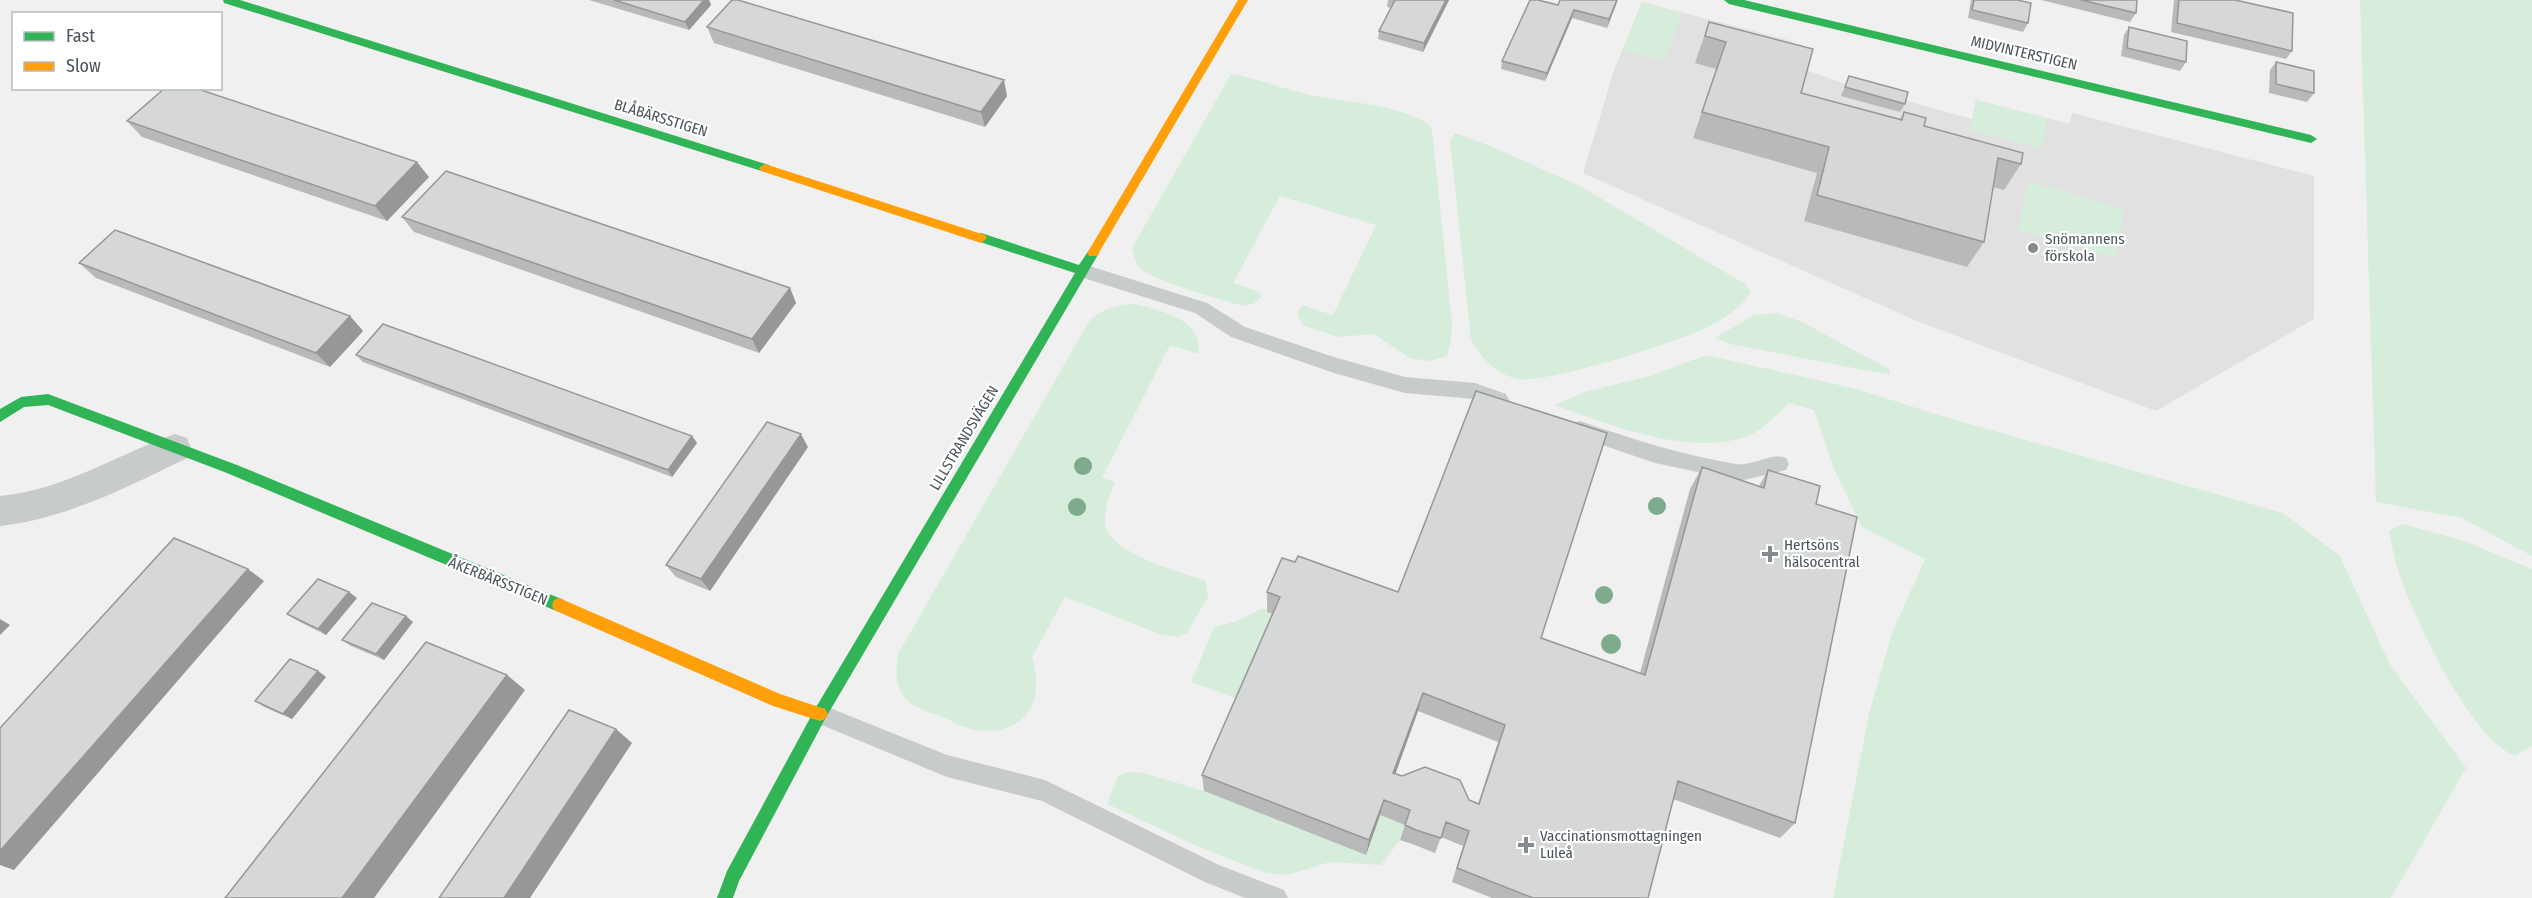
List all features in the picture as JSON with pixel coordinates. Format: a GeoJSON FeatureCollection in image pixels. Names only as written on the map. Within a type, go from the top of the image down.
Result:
{"type":"FeatureCollection","features":[{"type":"Feature","properties":{"kind":"street","name":"BLÅBÄRSSTIGEN"},"geometry":{"type":"LineString","coordinates":[[228,0],[836,190],[1083,271]]}},
{"type":"Feature","properties":{"kind":"street","name":"LILLSTRANDSVÄGEN"},"geometry":{"type":"LineString","coordinates":[[725,898],[733,877],[820,714],[1243,0]]}},
{"type":"Feature","properties":{"kind":"street","name":"MIDVINTERSTIGEN"},"geometry":{"type":"LineString","coordinates":[[1729,0],[2311,139]]}},
{"type":"Feature","properties":{"kind":"street","name":"ÅKERBÄRSSTIGEN"},"geometry":{"type":"LineString","coordinates":[[0,416],[21,402],[48,399],[232,469],[601,622],[778,701],[820,714]]}},
{"type":"Feature","properties":{"kind":"street"},"geometry":{"type":"LineString","coordinates":[[0,511],[14,511],[67,494],[132,469],[175,448]]}},
{"type":"Feature","properties":{"kind":"lane"},"geometry":{"type":"LineString","coordinates":[[1083,271],[1201,309],[1238,332],[1334,365],[1405,385],[1475,391],[1520,407]]}},
{"type":"Feature","properties":{"kind":"lane"},"geometry":{"type":"LineString","coordinates":[[1565,423],[1655,455],[1740,473],[1779,464]]}},
{"type":"Feature","properties":{"kind":"lane"},"geometry":{"type":"LineString","coordinates":[[820,714],[947,766],[1045,791],[1213,874],[1276,898]]}},
{"type":"Feature","properties":{"kind":"shaded area","name":"Snömannens förskola"},"geometry":{"type":"Polygon","coordinates":[[[1642,2],[1792,41],[1803,69],[1845,84],[1972,119],[1976,100],[2070,124],[2072,113],[2314,176],[2314,319],[2156,411],[1917,321],[1583,173],[1614,70],[1642,2]]]}},
{"type":"Feature","properties":{"kind":"green space"},"geometry":{"type":"Polygon","coordinates":[[[2360,0],[2532,0],[2532,556],[2462,518],[2376,502],[2360,0]]]}},
{"type":"Feature","properties":{"kind":"green space"},"geometry":{"type":"Polygon","coordinates":[[[1642,2],[1682,13],[1665,61],[1622,50],[1642,2]]]}},
{"type":"Feature","properties":{"kind":"green space"},"geometry":{"type":"Polygon","coordinates":[[[1231,74],[1302,93],[1398,111],[1427,123],[1432,129],[1452,323],[1447,356],[1429,361],[1410,358],[1374,334],[1338,337],[1304,326],[1297,315],[1302,305],[1333,315],[1376,225],[1280,196],[1233,283],[1260,292],[1261,297],[1253,304],[1243,306],[1190,290],[1161,280],[1139,267],[1132,248],[1231,74]]]}},
{"type":"Feature","properties":{"kind":"green space"},"geometry":{"type":"Polygon","coordinates":[[[1976,100],[2047,118],[2042,149],[1970,130],[1976,100]]]}},
{"type":"Feature","properties":{"kind":"green space"},"geometry":{"type":"Polygon","coordinates":[[[1455,133],[1495,148],[1582,187],[1745,284],[1751,291],[1743,303],[1725,317],[1706,328],[1669,343],[1556,375],[1519,379],[1503,374],[1485,360],[1471,340],[1450,140],[1455,133]]]}},
{"type":"Feature","properties":{"kind":"green space"},"geometry":{"type":"Polygon","coordinates":[[[2028,181],[2124,209],[2116,259],[2018,230],[2028,181]]]}},
{"type":"Feature","properties":{"kind":"green space"},"geometry":{"type":"Polygon","coordinates":[[[1136,304],[1169,314],[1188,324],[1198,342],[1199,354],[1170,345],[1102,478],[1115,482],[1106,510],[1106,527],[1112,537],[1135,554],[1206,581],[1208,597],[1187,633],[1176,637],[1162,635],[1065,597],[1032,657],[1036,673],[1034,701],[1019,721],[1008,727],[976,730],[963,727],[917,707],[905,698],[899,688],[896,672],[898,654],[1088,323],[1109,308],[1136,304]]]}},
{"type":"Feature","properties":{"kind":"green space"},"geometry":{"type":"Polygon","coordinates":[[[1777,313],[1802,322],[1889,369],[1890,375],[1730,344],[1715,338],[1754,315],[1777,313]]]}},
{"type":"Feature","properties":{"kind":"green space"},"geometry":{"type":"Polygon","coordinates":[[[1706,355],[1857,389],[1945,417],[2283,513],[2340,556],[2389,663],[2466,768],[2391,898],[1833,898],[1869,714],[1892,633],[1925,559],[1862,527],[1834,469],[1814,410],[1789,403],[1766,425],[1750,435],[1727,441],[1703,443],[1651,436],[1554,405],[1585,392],[1650,376],[1706,355]]]}},
{"type":"Feature","properties":{"kind":"green space"},"geometry":{"type":"Polygon","coordinates":[[[2402,524],[2462,540],[2532,569],[2532,746],[2515,756],[2497,745],[2479,725],[2461,701],[2429,643],[2404,588],[2394,558],[2389,531],[2402,524]]]}},
{"type":"Feature","properties":{"kind":"green space"},"geometry":{"type":"Polygon","coordinates":[[[1261,609],[1268,609],[1267,612],[1279,617],[1243,701],[1191,682],[1214,627],[1237,621],[1261,609]]]}},
{"type":"Feature","properties":{"kind":"green space"},"geometry":{"type":"Polygon","coordinates":[[[1127,772],[1144,773],[1204,791],[1366,855],[1380,815],[1406,825],[1400,840],[1381,865],[1330,862],[1287,875],[1266,873],[1199,847],[1107,804],[1118,776],[1127,772]]]}},
{"type":"Feature","properties":{"kind":"building"},"geometry":{"type":"Polygon","coordinates":[[[614,0],[704,0],[685,22],[614,0]]]}},
{"type":"Feature","properties":{"kind":"building"},"geometry":{"type":"Polygon","coordinates":[[[732,0],[1004,80],[981,112],[707,27],[732,0]]]}},
{"type":"Feature","properties":{"kind":"building"},"geometry":{"type":"Polygon","coordinates":[[[1395,0],[1446,0],[1424,43],[1379,31],[1395,0]]]}},
{"type":"Feature","properties":{"kind":"building"},"geometry":{"type":"Polygon","coordinates":[[[1530,0],[1558,5],[1560,0],[1617,0],[1609,19],[1574,10],[1547,73],[1502,61],[1530,0]]]}},
{"type":"Feature","properties":{"kind":"building"},"geometry":{"type":"Polygon","coordinates":[[[1974,0],[2017,0],[2031,3],[2028,23],[1972,10],[1974,0]]]}},
{"type":"Feature","properties":{"kind":"building"},"geometry":{"type":"Polygon","coordinates":[[[2081,0],[2137,0],[2136,13],[2081,0]]]}},
{"type":"Feature","properties":{"kind":"building"},"geometry":{"type":"Polygon","coordinates":[[[2179,0],[2235,0],[2293,13],[2292,51],[2177,23],[2179,0]]]}},
{"type":"Feature","properties":{"kind":"building"},"geometry":{"type":"Polygon","coordinates":[[[1709,22],[1813,49],[1801,93],[1902,120],[1904,112],[1926,118],[1924,126],[2023,153],[2021,164],[1998,158],[1984,242],[1817,195],[1829,147],[1702,112],[1726,42],[1705,36],[1709,22]]]}},
{"type":"Feature","properties":{"kind":"building"},"geometry":{"type":"Polygon","coordinates":[[[2129,27],[2187,41],[2186,62],[2127,48],[2129,27]]]}},
{"type":"Feature","properties":{"kind":"building"},"geometry":{"type":"Polygon","coordinates":[[[2276,62],[2314,71],[2314,93],[2276,84],[2276,62]]]}},
{"type":"Feature","properties":{"kind":"building"},"geometry":{"type":"Polygon","coordinates":[[[1849,76],[1908,92],[1905,104],[1845,87],[1849,76]]]}},
{"type":"Feature","properties":{"kind":"building"},"geometry":{"type":"Polygon","coordinates":[[[163,90],[201,90],[417,162],[375,206],[127,121],[163,90]]]}},
{"type":"Feature","properties":{"kind":"building"},"geometry":{"type":"Polygon","coordinates":[[[446,171],[790,288],[752,339],[402,217],[446,171]]]}},
{"type":"Feature","properties":{"kind":"building"},"geometry":{"type":"Polygon","coordinates":[[[115,230],[350,316],[316,353],[79,263],[115,230]]]}},
{"type":"Feature","properties":{"kind":"building"},"geometry":{"type":"Polygon","coordinates":[[[383,324],[692,436],[668,470],[356,355],[383,324]]]}},
{"type":"Feature","properties":{"kind":"building"},"geometry":{"type":"Polygon","coordinates":[[[1476,391],[1607,433],[1541,638],[1645,675],[1702,467],[1764,488],[1768,470],[1820,486],[1816,504],[1857,517],[1795,823],[1678,781],[1648,898],[1533,898],[1457,868],[1469,831],[1446,822],[1441,838],[1416,830],[1405,825],[1410,810],[1384,800],[1369,840],[1202,775],[1280,597],[1267,592],[1282,558],[1295,562],[1298,556],[1398,592],[1476,391]],[[1423,693],[1393,773],[1402,776],[1425,767],[1460,780],[1469,800],[1479,804],[1505,725],[1423,693]]]}},
{"type":"Feature","properties":{"kind":"building"},"geometry":{"type":"Polygon","coordinates":[[[767,422],[801,434],[701,579],[666,565],[767,422]]]}},
{"type":"Feature","properties":{"kind":"building"},"geometry":{"type":"Polygon","coordinates":[[[174,538],[248,569],[0,851],[0,728],[174,538]]]}},
{"type":"Feature","properties":{"kind":"building"},"geometry":{"type":"Polygon","coordinates":[[[318,579],[349,592],[318,629],[287,614],[318,579]]]}},
{"type":"Feature","properties":{"kind":"building"},"geometry":{"type":"Polygon","coordinates":[[[372,603],[406,616],[376,654],[342,640],[372,603]]]}},
{"type":"Feature","properties":{"kind":"building"},"geometry":{"type":"Polygon","coordinates":[[[426,642],[507,675],[342,898],[225,898],[426,642]]]}},
{"type":"Feature","properties":{"kind":"building"},"geometry":{"type":"Polygon","coordinates":[[[290,659],[318,671],[283,714],[255,701],[290,659]]]}},
{"type":"Feature","properties":{"kind":"building"},"geometry":{"type":"Polygon","coordinates":[[[569,710],[616,729],[504,898],[439,898],[569,710]]]}},
{"type":"Feature","properties":{"kind":"traffic: fast"},"geometry":{"type":"LineString","coordinates":[[228,0],[765,168]]}},
{"type":"Feature","properties":{"kind":"traffic: fast"},"geometry":{"type":"LineString","coordinates":[[1729,0],[2311,139]]}},
{"type":"Feature","properties":{"kind":"traffic: fast"},"geometry":{"type":"LineString","coordinates":[[981,238],[1083,271]]}},
{"type":"Feature","properties":{"kind":"traffic: fast"},"geometry":{"type":"LineString","coordinates":[[725,898],[733,877],[820,714],[1093,253]]}},
{"type":"Feature","properties":{"kind":"traffic: fast"},"geometry":{"type":"LineString","coordinates":[[0,416],[21,402],[48,399],[232,469],[559,605]]}},
{"type":"Feature","properties":{"kind":"traffic: slow"},"geometry":{"type":"LineString","coordinates":[[1093,253],[1243,0]]}},
{"type":"Feature","properties":{"kind":"traffic: slow"},"geometry":{"type":"LineString","coordinates":[[765,168],[981,238]]}},
{"type":"Feature","properties":{"kind":"traffic: slow"},"geometry":{"type":"LineString","coordinates":[[559,605],[778,701],[820,714]]}},
{"type":"Feature","properties":{"kind":"place","name":"Snömannens förskola"},"geometry":{"type":"Point","coordinates":[2033,248]}},
{"type":"Feature","properties":{"kind":"place","name":"Hertsöns hälsocentral"},"geometry":{"type":"Point","coordinates":[1770,554]}},
{"type":"Feature","properties":{"kind":"place","name":"Vaccinationsmottagningen Luleå"},"geometry":{"type":"Point","coordinates":[1526,845]}}]}
